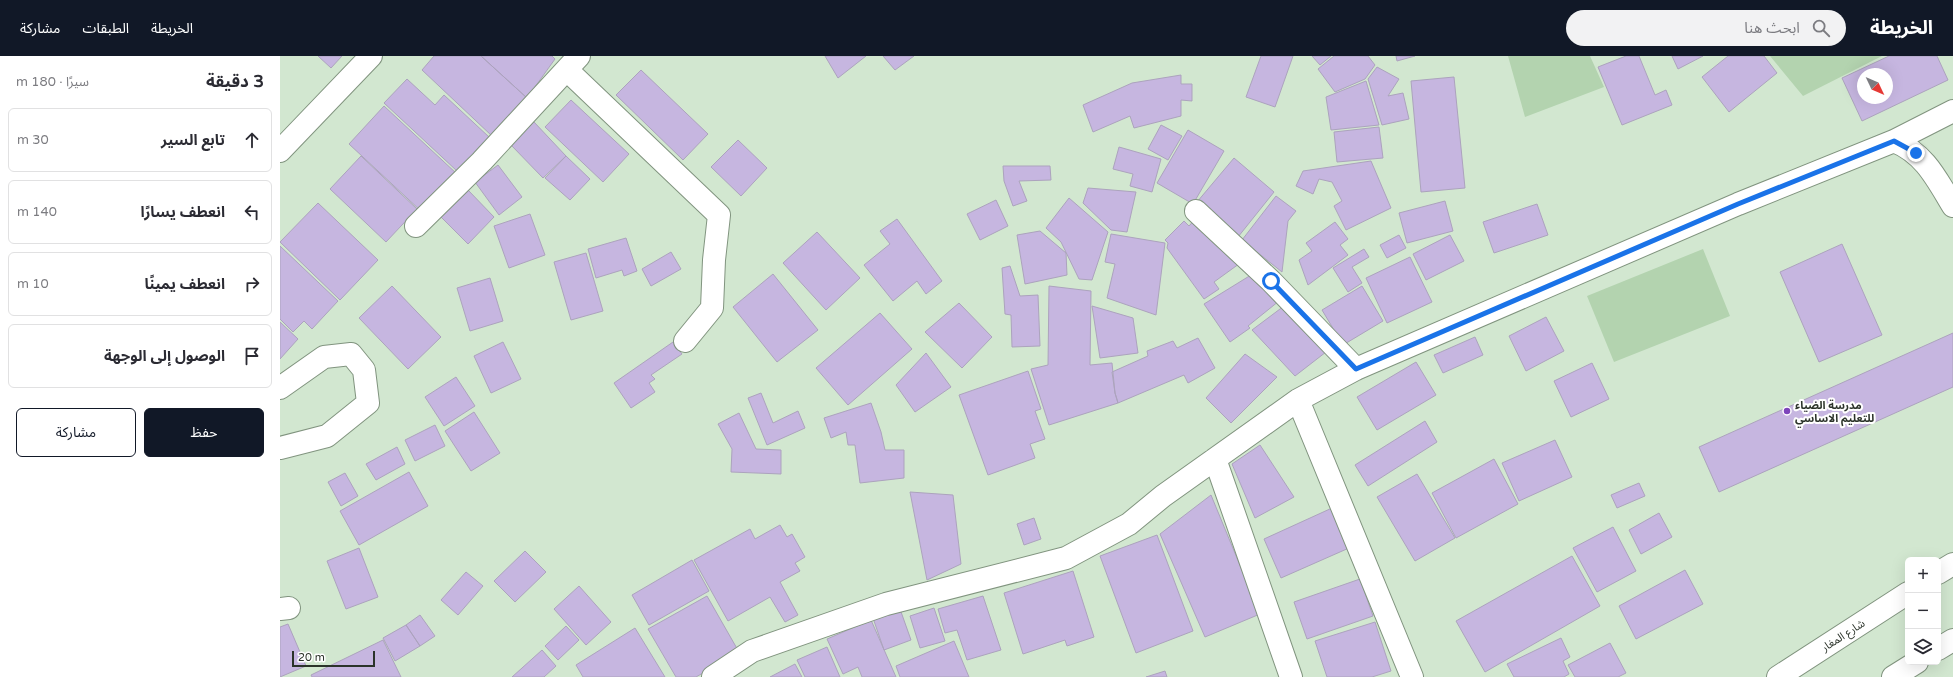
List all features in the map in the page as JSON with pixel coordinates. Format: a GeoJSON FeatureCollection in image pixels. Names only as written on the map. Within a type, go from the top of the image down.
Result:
{"type":"FeatureCollection","features":[{"type":"Feature","properties":{"kind":"street"},"geometry":{"type":"LineString","coordinates":[[280,151],[371,56]]}},
{"type":"Feature","properties":{"kind":"street"},"geometry":{"type":"LineString","coordinates":[[416,226],[482,161],[573,63],[719,215],[714,260],[712,308],[686,341]]}},
{"type":"Feature","properties":{"kind":"street"},"geometry":{"type":"LineString","coordinates":[[713,677],[752,651],[879,606],[1066,558],[1129,524],[1163,496],[1298,400],[1356,369],[1738,204],[1894,141],[1953,112]]}},
{"type":"Feature","properties":{"kind":"street"},"geometry":{"type":"LineString","coordinates":[[1894,141],[1916,153],[1926,162],[1953,206]]}},
{"type":"Feature","properties":{"kind":"street"},"geometry":{"type":"LineString","coordinates":[[1196,211],[1271,281],[1356,369]]}},
{"type":"Feature","properties":{"kind":"street"},"geometry":{"type":"LineString","coordinates":[[280,388],[324,357],[351,354],[364,370],[368,403],[327,436],[280,448]]}},
{"type":"Feature","properties":{"kind":"street"},"geometry":{"type":"LineString","coordinates":[[1298,400],[1412,677]]}},
{"type":"Feature","properties":{"kind":"street"},"geometry":{"type":"LineString","coordinates":[[1215,459],[1291,677]]}},
{"type":"Feature","properties":{"kind":"street"},"geometry":{"type":"LineString","coordinates":[[1941,571],[1953,564]]}},
{"type":"Feature","properties":{"kind":"street","name":"شارع المغار"},"geometry":{"type":"LineString","coordinates":[[1778,677],[1905,595]]}},
{"type":"Feature","properties":{"kind":"street"},"geometry":{"type":"LineString","coordinates":[[1941,647],[1953,640]]}},
{"type":"Feature","properties":{"kind":"street"},"geometry":{"type":"LineString","coordinates":[[1893,677],[1912,665]]}},
{"type":"Feature","properties":{"kind":"green space"},"geometry":{"type":"Polygon","coordinates":[[[1508,56],[1590,56],[1604,87],[1525,117],[1508,56]]]}},
{"type":"Feature","properties":{"kind":"green space"},"geometry":{"type":"Polygon","coordinates":[[[1770,56],[1882,56],[1857,68],[1803,96],[1770,56]]]}},
{"type":"Feature","properties":{"kind":"green space"},"geometry":{"type":"Polygon","coordinates":[[[1703,249],[1730,316],[1614,362],[1587,296],[1703,249]]]}},
{"type":"Feature","properties":{"kind":"building"},"geometry":{"type":"Polygon","coordinates":[[[318,56],[342,56],[331,68],[318,56]]]}},
{"type":"Feature","properties":{"kind":"building"},"geometry":{"type":"Polygon","coordinates":[[[434,56],[481,56],[527,98],[492,136],[422,70],[434,56]]]}},
{"type":"Feature","properties":{"kind":"building"},"geometry":{"type":"Polygon","coordinates":[[[481,56],[552,56],[555,59],[527,98],[481,56]]]}},
{"type":"Feature","properties":{"kind":"building"},"geometry":{"type":"Polygon","coordinates":[[[825,56],[866,56],[838,78],[825,56]]]}},
{"type":"Feature","properties":{"kind":"building"},"geometry":{"type":"Polygon","coordinates":[[[883,56],[914,56],[895,70],[883,56]]]}},
{"type":"Feature","properties":{"kind":"building"},"geometry":{"type":"Polygon","coordinates":[[[1261,56],[1293,56],[1275,107],[1246,97],[1261,56]]]}},
{"type":"Feature","properties":{"kind":"building"},"geometry":{"type":"Polygon","coordinates":[[[1312,56],[1331,56],[1320,65],[1312,56]]]}},
{"type":"Feature","properties":{"kind":"building"},"geometry":{"type":"Polygon","coordinates":[[[1334,56],[1368,56],[1375,65],[1365,79],[1335,92],[1318,69],[1334,56]]]}},
{"type":"Feature","properties":{"kind":"building"},"geometry":{"type":"Polygon","coordinates":[[[1396,56],[1415,56],[1397,61],[1396,56]]]}},
{"type":"Feature","properties":{"kind":"building"},"geometry":{"type":"Polygon","coordinates":[[[1626,56],[1639,56],[1655,95],[1666,90],[1672,105],[1622,125],[1598,67],[1626,56]]]}},
{"type":"Feature","properties":{"kind":"building"},"geometry":{"type":"Polygon","coordinates":[[[1672,56],[1703,56],[1678,69],[1672,56]]]}},
{"type":"Feature","properties":{"kind":"building"},"geometry":{"type":"Polygon","coordinates":[[[1728,56],[1764,56],[1777,73],[1729,112],[1702,77],[1728,56]]]}},
{"type":"Feature","properties":{"kind":"building"},"geometry":{"type":"Polygon","coordinates":[[[1889,56],[1937,56],[1948,80],[1862,121],[1842,78],[1857,71],[1857,104],[1893,104],[1893,68],[1863,68],[1889,56]]]}},
{"type":"Feature","properties":{"kind":"building"},"geometry":{"type":"Polygon","coordinates":[[[1377,67],[1399,79],[1388,96],[1403,93],[1409,119],[1382,125],[1368,79],[1377,67]]]}},
{"type":"Feature","properties":{"kind":"building"},"geometry":{"type":"Polygon","coordinates":[[[641,70],[708,134],[683,160],[616,95],[641,70]]]}},
{"type":"Feature","properties":{"kind":"building"},"geometry":{"type":"Polygon","coordinates":[[[1181,75],[1181,84],[1192,84],[1192,101],[1181,100],[1181,116],[1134,128],[1130,116],[1093,132],[1083,105],[1132,83],[1181,75]]]}},
{"type":"Feature","properties":{"kind":"building"},"geometry":{"type":"Polygon","coordinates":[[[1454,77],[1465,188],[1421,192],[1411,81],[1454,77]]]}},
{"type":"Feature","properties":{"kind":"building"},"geometry":{"type":"Polygon","coordinates":[[[407,79],[435,105],[444,95],[489,137],[457,171],[384,103],[407,79]]]}},
{"type":"Feature","properties":{"kind":"building"},"geometry":{"type":"Polygon","coordinates":[[[1366,81],[1379,125],[1331,130],[1326,97],[1366,81]]]}},
{"type":"Feature","properties":{"kind":"building"},"geometry":{"type":"Polygon","coordinates":[[[571,100],[629,154],[603,182],[545,127],[571,100]]]}},
{"type":"Feature","properties":{"kind":"building"},"geometry":{"type":"Polygon","coordinates":[[[384,106],[457,174],[422,212],[349,144],[384,106]]]}},
{"type":"Feature","properties":{"kind":"building"},"geometry":{"type":"Polygon","coordinates":[[[534,122],[566,156],[543,178],[511,145],[534,122]]]}},
{"type":"Feature","properties":{"kind":"building"},"geometry":{"type":"Polygon","coordinates":[[[1161,125],[1182,136],[1168,160],[1148,149],[1161,125]]]}},
{"type":"Feature","properties":{"kind":"building"},"geometry":{"type":"Polygon","coordinates":[[[1379,127],[1383,158],[1337,162],[1334,132],[1379,127]]]}},
{"type":"Feature","properties":{"kind":"building"},"geometry":{"type":"Polygon","coordinates":[[[1188,130],[1224,151],[1193,204],[1157,183],[1188,130]]]}},
{"type":"Feature","properties":{"kind":"building"},"geometry":{"type":"Polygon","coordinates":[[[738,140],[767,168],[741,196],[711,167],[738,140]]]}},
{"type":"Feature","properties":{"kind":"building"},"geometry":{"type":"Polygon","coordinates":[[[1119,147],[1161,159],[1152,192],[1130,186],[1133,174],[1113,169],[1119,147]]]}},
{"type":"Feature","properties":{"kind":"building"},"geometry":{"type":"Polygon","coordinates":[[[361,156],[417,209],[386,242],[330,189],[361,156]]]}},
{"type":"Feature","properties":{"kind":"building"},"geometry":{"type":"Polygon","coordinates":[[[566,156],[590,179],[570,200],[545,178],[566,156]]]}},
{"type":"Feature","properties":{"kind":"building"},"geometry":{"type":"Polygon","coordinates":[[[1234,158],[1274,192],[1238,237],[1197,202],[1234,158]]]}},
{"type":"Feature","properties":{"kind":"building"},"geometry":{"type":"Polygon","coordinates":[[[1371,161],[1391,208],[1346,230],[1334,206],[1342,201],[1332,182],[1319,179],[1313,194],[1296,186],[1303,171],[1371,161]]]}},
{"type":"Feature","properties":{"kind":"building"},"geometry":{"type":"Polygon","coordinates":[[[498,165],[522,197],[499,215],[475,182],[498,165]]]}},
{"type":"Feature","properties":{"kind":"building"},"geometry":{"type":"Polygon","coordinates":[[[1003,166],[1050,166],[1051,180],[1019,181],[1027,201],[1013,206],[1004,181],[1003,166]]]}},
{"type":"Feature","properties":{"kind":"building"},"geometry":{"type":"Polygon","coordinates":[[[1088,188],[1136,192],[1127,232],[1111,230],[1083,203],[1088,188]]]}},
{"type":"Feature","properties":{"kind":"building"},"geometry":{"type":"Polygon","coordinates":[[[468,190],[494,217],[468,244],[441,217],[468,190]]]}},
{"type":"Feature","properties":{"kind":"building"},"geometry":{"type":"Polygon","coordinates":[[[1276,196],[1296,211],[1288,221],[1282,272],[1242,240],[1276,196]]]}},
{"type":"Feature","properties":{"kind":"building"},"geometry":{"type":"Polygon","coordinates":[[[1069,198],[1108,232],[1092,280],[1079,279],[1061,242],[1046,228],[1069,198]]]}},
{"type":"Feature","properties":{"kind":"building"},"geometry":{"type":"Polygon","coordinates":[[[996,200],[1008,226],[980,240],[967,214],[996,200]]]}},
{"type":"Feature","properties":{"kind":"building"},"geometry":{"type":"Polygon","coordinates":[[[1445,201],[1453,231],[1407,243],[1399,213],[1445,201]]]}},
{"type":"Feature","properties":{"kind":"building"},"geometry":{"type":"Polygon","coordinates":[[[318,203],[378,260],[340,300],[280,242],[318,203]]]}},
{"type":"Feature","properties":{"kind":"building"},"geometry":{"type":"Polygon","coordinates":[[[1537,204],[1548,235],[1494,253],[1483,222],[1537,204]]]}},
{"type":"Feature","properties":{"kind":"building"},"geometry":{"type":"Polygon","coordinates":[[[530,214],[545,255],[509,268],[494,226],[530,214]]]}},
{"type":"Feature","properties":{"kind":"building"},"geometry":{"type":"Polygon","coordinates":[[[1197,217],[1243,261],[1214,282],[1219,289],[1204,299],[1167,248],[1168,243],[1165,240],[1184,221],[1189,226],[1197,217]]]}},
{"type":"Feature","properties":{"kind":"building"},"geometry":{"type":"Polygon","coordinates":[[[897,219],[942,281],[926,294],[917,281],[893,301],[864,265],[890,244],[880,231],[897,219]]]}},
{"type":"Feature","properties":{"kind":"building"},"geometry":{"type":"Polygon","coordinates":[[[1335,222],[1348,239],[1340,245],[1348,255],[1308,285],[1299,260],[1312,251],[1306,243],[1335,222]]]}},
{"type":"Feature","properties":{"kind":"building"},"geometry":{"type":"Polygon","coordinates":[[[1040,231],[1066,253],[1067,275],[1025,284],[1017,235],[1040,231]]]}},
{"type":"Feature","properties":{"kind":"building"},"geometry":{"type":"Polygon","coordinates":[[[817,232],[860,278],[826,310],[783,263],[817,232]]]}},
{"type":"Feature","properties":{"kind":"building"},"geometry":{"type":"Polygon","coordinates":[[[1111,234],[1165,243],[1156,315],[1107,298],[1115,264],[1105,262],[1111,234]]]}},
{"type":"Feature","properties":{"kind":"building"},"geometry":{"type":"Polygon","coordinates":[[[1399,235],[1406,248],[1387,258],[1380,245],[1399,235]]]}},
{"type":"Feature","properties":{"kind":"building"},"geometry":{"type":"Polygon","coordinates":[[[1450,235],[1464,261],[1426,280],[1413,254],[1450,235]]]}},
{"type":"Feature","properties":{"kind":"building"},"geometry":{"type":"Polygon","coordinates":[[[626,238],[637,271],[624,276],[622,270],[596,278],[588,249],[626,238]]]}},
{"type":"Feature","properties":{"kind":"building"},"geometry":{"type":"Polygon","coordinates":[[[1842,244],[1882,335],[1819,362],[1780,272],[1842,244]]]}},
{"type":"Feature","properties":{"kind":"building"},"geometry":{"type":"Polygon","coordinates":[[[280,246],[338,301],[312,329],[304,321],[293,332],[280,319],[280,246]]]}},
{"type":"Feature","properties":{"kind":"building"},"geometry":{"type":"Polygon","coordinates":[[[1364,249],[1369,257],[1352,267],[1362,283],[1348,292],[1333,268],[1364,249]]]}},
{"type":"Feature","properties":{"kind":"building"},"geometry":{"type":"Polygon","coordinates":[[[671,252],[681,269],[651,286],[642,269],[671,252]]]}},
{"type":"Feature","properties":{"kind":"building"},"geometry":{"type":"Polygon","coordinates":[[[586,253],[603,311],[571,320],[554,262],[586,253]]]}},
{"type":"Feature","properties":{"kind":"building"},"geometry":{"type":"Polygon","coordinates":[[[1410,257],[1432,302],[1387,323],[1366,278],[1410,257]]]}},
{"type":"Feature","properties":{"kind":"building"},"geometry":{"type":"Polygon","coordinates":[[[1010,266],[1020,296],[1038,295],[1040,346],[1012,347],[1011,315],[1005,314],[1002,268],[1010,266]]]}},
{"type":"Feature","properties":{"kind":"building"},"geometry":{"type":"Polygon","coordinates":[[[773,274],[818,330],[777,362],[733,307],[773,274]]]}},
{"type":"Feature","properties":{"kind":"building"},"geometry":{"type":"Polygon","coordinates":[[[1251,275],[1279,301],[1248,326],[1250,328],[1230,342],[1204,304],[1251,275]]]}},
{"type":"Feature","properties":{"kind":"building"},"geometry":{"type":"Polygon","coordinates":[[[490,278],[503,321],[470,331],[457,288],[490,278]]]}},
{"type":"Feature","properties":{"kind":"building"},"geometry":{"type":"Polygon","coordinates":[[[392,286],[441,337],[408,369],[359,318],[392,286]]]}},
{"type":"Feature","properties":{"kind":"building"},"geometry":{"type":"Polygon","coordinates":[[[1049,286],[1091,291],[1090,365],[1112,363],[1115,393],[1118,403],[1049,425],[1031,369],[1048,365],[1049,286]]]}},
{"type":"Feature","properties":{"kind":"building"},"geometry":{"type":"Polygon","coordinates":[[[1362,286],[1383,321],[1343,345],[1322,310],[1362,286]]]}},
{"type":"Feature","properties":{"kind":"building"},"geometry":{"type":"Polygon","coordinates":[[[959,303],[992,337],[962,368],[925,332],[959,303]]]}},
{"type":"Feature","properties":{"kind":"building"},"geometry":{"type":"Polygon","coordinates":[[[1092,306],[1133,318],[1138,353],[1100,358],[1092,306]]]}},
{"type":"Feature","properties":{"kind":"building"},"geometry":{"type":"Polygon","coordinates":[[[1284,306],[1326,352],[1295,376],[1252,330],[1284,306]]]}},
{"type":"Feature","properties":{"kind":"building"},"geometry":{"type":"Polygon","coordinates":[[[880,313],[912,349],[848,405],[816,368],[880,313]]]}},
{"type":"Feature","properties":{"kind":"building"},"geometry":{"type":"Polygon","coordinates":[[[1546,317],[1564,351],[1526,371],[1509,336],[1546,317]]]}},
{"type":"Feature","properties":{"kind":"building"},"geometry":{"type":"Polygon","coordinates":[[[280,322],[298,339],[280,359],[280,322]]]}},
{"type":"Feature","properties":{"kind":"building"},"geometry":{"type":"Polygon","coordinates":[[[1953,333],[1953,387],[1719,492],[1699,447],[1953,333]]]}},
{"type":"Feature","properties":{"kind":"building"},"geometry":{"type":"Polygon","coordinates":[[[1475,337],[1483,355],[1443,373],[1434,355],[1475,337]]]}},
{"type":"Feature","properties":{"kind":"building"},"geometry":{"type":"Polygon","coordinates":[[[1198,338],[1215,368],[1188,383],[1184,375],[1118,403],[1112,372],[1148,356],[1147,351],[1173,341],[1177,348],[1198,338]]]}},
{"type":"Feature","properties":{"kind":"building"},"geometry":{"type":"Polygon","coordinates":[[[503,342],[521,379],[491,393],[474,356],[503,342]]]}},
{"type":"Feature","properties":{"kind":"building"},"geometry":{"type":"Polygon","coordinates":[[[673,342],[682,354],[651,375],[655,379],[649,383],[655,392],[631,408],[614,383],[673,342]]]}},
{"type":"Feature","properties":{"kind":"building"},"geometry":{"type":"Polygon","coordinates":[[[926,353],[951,387],[915,412],[896,385],[926,353]]]}},
{"type":"Feature","properties":{"kind":"building"},"geometry":{"type":"Polygon","coordinates":[[[1245,354],[1277,377],[1231,423],[1206,398],[1245,354]]]}},
{"type":"Feature","properties":{"kind":"building"},"geometry":{"type":"Polygon","coordinates":[[[1416,362],[1436,395],[1377,430],[1357,397],[1416,362]]]}},
{"type":"Feature","properties":{"kind":"building"},"geometry":{"type":"Polygon","coordinates":[[[1592,363],[1609,399],[1571,417],[1554,381],[1592,363]]]}},
{"type":"Feature","properties":{"kind":"building"},"geometry":{"type":"Polygon","coordinates":[[[1028,371],[1041,409],[1035,411],[1045,439],[1030,444],[1035,458],[988,475],[959,395],[1028,371]]]}},
{"type":"Feature","properties":{"kind":"building"},"geometry":{"type":"Polygon","coordinates":[[[456,377],[475,406],[444,426],[425,397],[456,377]]]}},
{"type":"Feature","properties":{"kind":"building"},"geometry":{"type":"Polygon","coordinates":[[[761,393],[773,423],[798,411],[805,428],[767,445],[748,398],[761,393]]]}},
{"type":"Feature","properties":{"kind":"building"},"geometry":{"type":"Polygon","coordinates":[[[871,403],[881,432],[885,450],[904,450],[904,478],[860,483],[855,445],[848,445],[846,432],[831,438],[824,418],[871,403]]]}},
{"type":"Feature","properties":{"kind":"building"},"geometry":{"type":"Polygon","coordinates":[[[474,412],[500,453],[471,471],[445,431],[474,412]]]}},
{"type":"Feature","properties":{"kind":"building"},"geometry":{"type":"Polygon","coordinates":[[[739,413],[756,449],[781,450],[781,474],[731,472],[732,449],[718,424],[739,413]]]}},
{"type":"Feature","properties":{"kind":"building"},"geometry":{"type":"Polygon","coordinates":[[[1425,421],[1437,442],[1368,486],[1355,465],[1425,421]]]}},
{"type":"Feature","properties":{"kind":"building"},"geometry":{"type":"Polygon","coordinates":[[[435,425],[445,446],[415,461],[405,440],[435,425]]]}},
{"type":"Feature","properties":{"kind":"building"},"geometry":{"type":"Polygon","coordinates":[[[1555,440],[1572,477],[1519,501],[1502,463],[1555,440]]]}},
{"type":"Feature","properties":{"kind":"building"},"geometry":{"type":"Polygon","coordinates":[[[1260,445],[1294,497],[1255,518],[1232,464],[1260,445]]]}},
{"type":"Feature","properties":{"kind":"building"},"geometry":{"type":"Polygon","coordinates":[[[397,447],[405,464],[376,480],[366,464],[397,447]]]}},
{"type":"Feature","properties":{"kind":"building"},"geometry":{"type":"Polygon","coordinates":[[[1494,459],[1518,504],[1456,538],[1432,493],[1494,459]]]}},
{"type":"Feature","properties":{"kind":"building"},"geometry":{"type":"Polygon","coordinates":[[[409,472],[428,506],[359,545],[340,511],[409,472]]]}},
{"type":"Feature","properties":{"kind":"building"},"geometry":{"type":"Polygon","coordinates":[[[345,473],[358,496],[341,506],[328,482],[345,473]]]}},
{"type":"Feature","properties":{"kind":"building"},"geometry":{"type":"Polygon","coordinates":[[[1417,474],[1455,538],[1415,561],[1377,497],[1417,474]]]}},
{"type":"Feature","properties":{"kind":"building"},"geometry":{"type":"Polygon","coordinates":[[[1639,483],[1645,496],[1617,508],[1611,495],[1639,483]]]}},
{"type":"Feature","properties":{"kind":"building"},"geometry":{"type":"Polygon","coordinates":[[[910,492],[953,495],[961,564],[927,580],[910,492]]]}},
{"type":"Feature","properties":{"kind":"building"},"geometry":{"type":"Polygon","coordinates":[[[1211,495],[1260,614],[1205,637],[1160,534],[1211,495]]]}},
{"type":"Feature","properties":{"kind":"building"},"geometry":{"type":"Polygon","coordinates":[[[1332,508],[1349,548],[1281,578],[1264,539],[1332,508]]]}},
{"type":"Feature","properties":{"kind":"building"},"geometry":{"type":"Polygon","coordinates":[[[1659,513],[1672,537],[1641,554],[1629,530],[1659,513]]]}},
{"type":"Feature","properties":{"kind":"building"},"geometry":{"type":"Polygon","coordinates":[[[1034,518],[1041,539],[1024,545],[1017,524],[1034,518]]]}},
{"type":"Feature","properties":{"kind":"building"},"geometry":{"type":"Polygon","coordinates":[[[780,525],[787,537],[792,534],[805,557],[795,563],[800,571],[780,582],[798,615],[785,622],[770,597],[728,621],[694,560],[750,529],[755,539],[780,525]]]}},
{"type":"Feature","properties":{"kind":"building"},"geometry":{"type":"Polygon","coordinates":[[[1613,527],[1636,571],[1597,592],[1573,548],[1613,527]]]}},
{"type":"Feature","properties":{"kind":"building"},"geometry":{"type":"Polygon","coordinates":[[[1157,535],[1193,631],[1136,653],[1100,556],[1157,535]]]}},
{"type":"Feature","properties":{"kind":"building"},"geometry":{"type":"Polygon","coordinates":[[[359,548],[378,597],[346,609],[327,561],[359,548]]]}},
{"type":"Feature","properties":{"kind":"building"},"geometry":{"type":"Polygon","coordinates":[[[525,551],[546,572],[515,602],[494,581],[525,551]]]}},
{"type":"Feature","properties":{"kind":"building"},"geometry":{"type":"Polygon","coordinates":[[[1572,556],[1600,606],[1485,672],[1456,621],[1572,556]]]}},
{"type":"Feature","properties":{"kind":"building"},"geometry":{"type":"Polygon","coordinates":[[[692,560],[709,591],[649,625],[632,595],[692,560]]]}},
{"type":"Feature","properties":{"kind":"building"},"geometry":{"type":"Polygon","coordinates":[[[1685,570],[1703,604],[1636,639],[1619,606],[1685,570]]]}},
{"type":"Feature","properties":{"kind":"building"},"geometry":{"type":"Polygon","coordinates":[[[1073,571],[1094,637],[1067,646],[1065,640],[1023,654],[1004,593],[1073,571]]]}},
{"type":"Feature","properties":{"kind":"building"},"geometry":{"type":"Polygon","coordinates":[[[466,572],[483,586],[458,615],[441,600],[466,572]]]}},
{"type":"Feature","properties":{"kind":"building"},"geometry":{"type":"Polygon","coordinates":[[[1360,579],[1373,616],[1307,639],[1294,602],[1360,579]]]}},
{"type":"Feature","properties":{"kind":"building"},"geometry":{"type":"Polygon","coordinates":[[[579,586],[611,622],[586,645],[554,609],[579,586]]]}},
{"type":"Feature","properties":{"kind":"building"},"geometry":{"type":"Polygon","coordinates":[[[707,596],[739,652],[696,677],[676,677],[648,629],[707,596]]]}},
{"type":"Feature","properties":{"kind":"building"},"geometry":{"type":"Polygon","coordinates":[[[983,596],[1001,650],[967,660],[957,630],[945,633],[938,609],[983,596]]]}},
{"type":"Feature","properties":{"kind":"building"},"geometry":{"type":"Polygon","coordinates":[[[934,608],[945,641],[920,648],[910,616],[934,608]]]}},
{"type":"Feature","properties":{"kind":"building"},"geometry":{"type":"Polygon","coordinates":[[[900,609],[911,640],[884,650],[873,618],[900,609]]]}},
{"type":"Feature","properties":{"kind":"building"},"geometry":{"type":"Polygon","coordinates":[[[420,615],[435,636],[420,646],[406,625],[420,615]]]}},
{"type":"Feature","properties":{"kind":"building"},"geometry":{"type":"Polygon","coordinates":[[[871,620],[896,677],[862,677],[858,667],[843,674],[827,639],[871,620]]]}},
{"type":"Feature","properties":{"kind":"building"},"geometry":{"type":"Polygon","coordinates":[[[1375,622],[1391,671],[1372,677],[1327,677],[1315,641],[1375,622]]]}},
{"type":"Feature","properties":{"kind":"building"},"geometry":{"type":"Polygon","coordinates":[[[288,624],[306,666],[280,677],[280,627],[288,624]]]}},
{"type":"Feature","properties":{"kind":"building"},"geometry":{"type":"Polygon","coordinates":[[[406,625],[420,646],[395,661],[383,638],[406,625]]]}},
{"type":"Feature","properties":{"kind":"building"},"geometry":{"type":"Polygon","coordinates":[[[566,626],[579,640],[558,660],[545,646],[566,626]]]}},
{"type":"Feature","properties":{"kind":"building"},"geometry":{"type":"Polygon","coordinates":[[[635,628],[665,677],[583,677],[576,665],[635,628]]]}},
{"type":"Feature","properties":{"kind":"building"},"geometry":{"type":"Polygon","coordinates":[[[1561,638],[1570,657],[1563,661],[1569,674],[1564,677],[1514,677],[1507,664],[1561,638]]]}},
{"type":"Feature","properties":{"kind":"building"},"geometry":{"type":"Polygon","coordinates":[[[383,640],[401,677],[312,677],[311,675],[383,640]]]}},
{"type":"Feature","properties":{"kind":"building"},"geometry":{"type":"Polygon","coordinates":[[[954,641],[969,677],[900,677],[896,666],[954,641]]]}},
{"type":"Feature","properties":{"kind":"building"},"geometry":{"type":"Polygon","coordinates":[[[1610,643],[1626,673],[1618,677],[1575,677],[1568,665],[1610,643]]]}},
{"type":"Feature","properties":{"kind":"building"},"geometry":{"type":"Polygon","coordinates":[[[827,647],[840,677],[805,677],[797,660],[827,647]]]}},
{"type":"Feature","properties":{"kind":"building"},"geometry":{"type":"Polygon","coordinates":[[[542,650],[556,666],[544,677],[512,677],[542,650]]]}},
{"type":"Feature","properties":{"kind":"building"},"geometry":{"type":"Polygon","coordinates":[[[795,664],[802,677],[770,677],[795,664]]]}},
{"type":"Feature","properties":{"kind":"building"},"geometry":{"type":"Polygon","coordinates":[[[1165,671],[1167,677],[1146,677],[1165,671]]]}},
{"type":"Feature","properties":{"kind":"place","name":"مدرسة الضياء للتعليم الاساسي"},"geometry":{"type":"Point","coordinates":[1787,411]}},
{"type":"Feature","properties":{"kind":"route"},"geometry":{"type":"LineString","coordinates":[[1271,281],[1356,369],[1738,204],[1894,141],[1916,153]]}}]}
